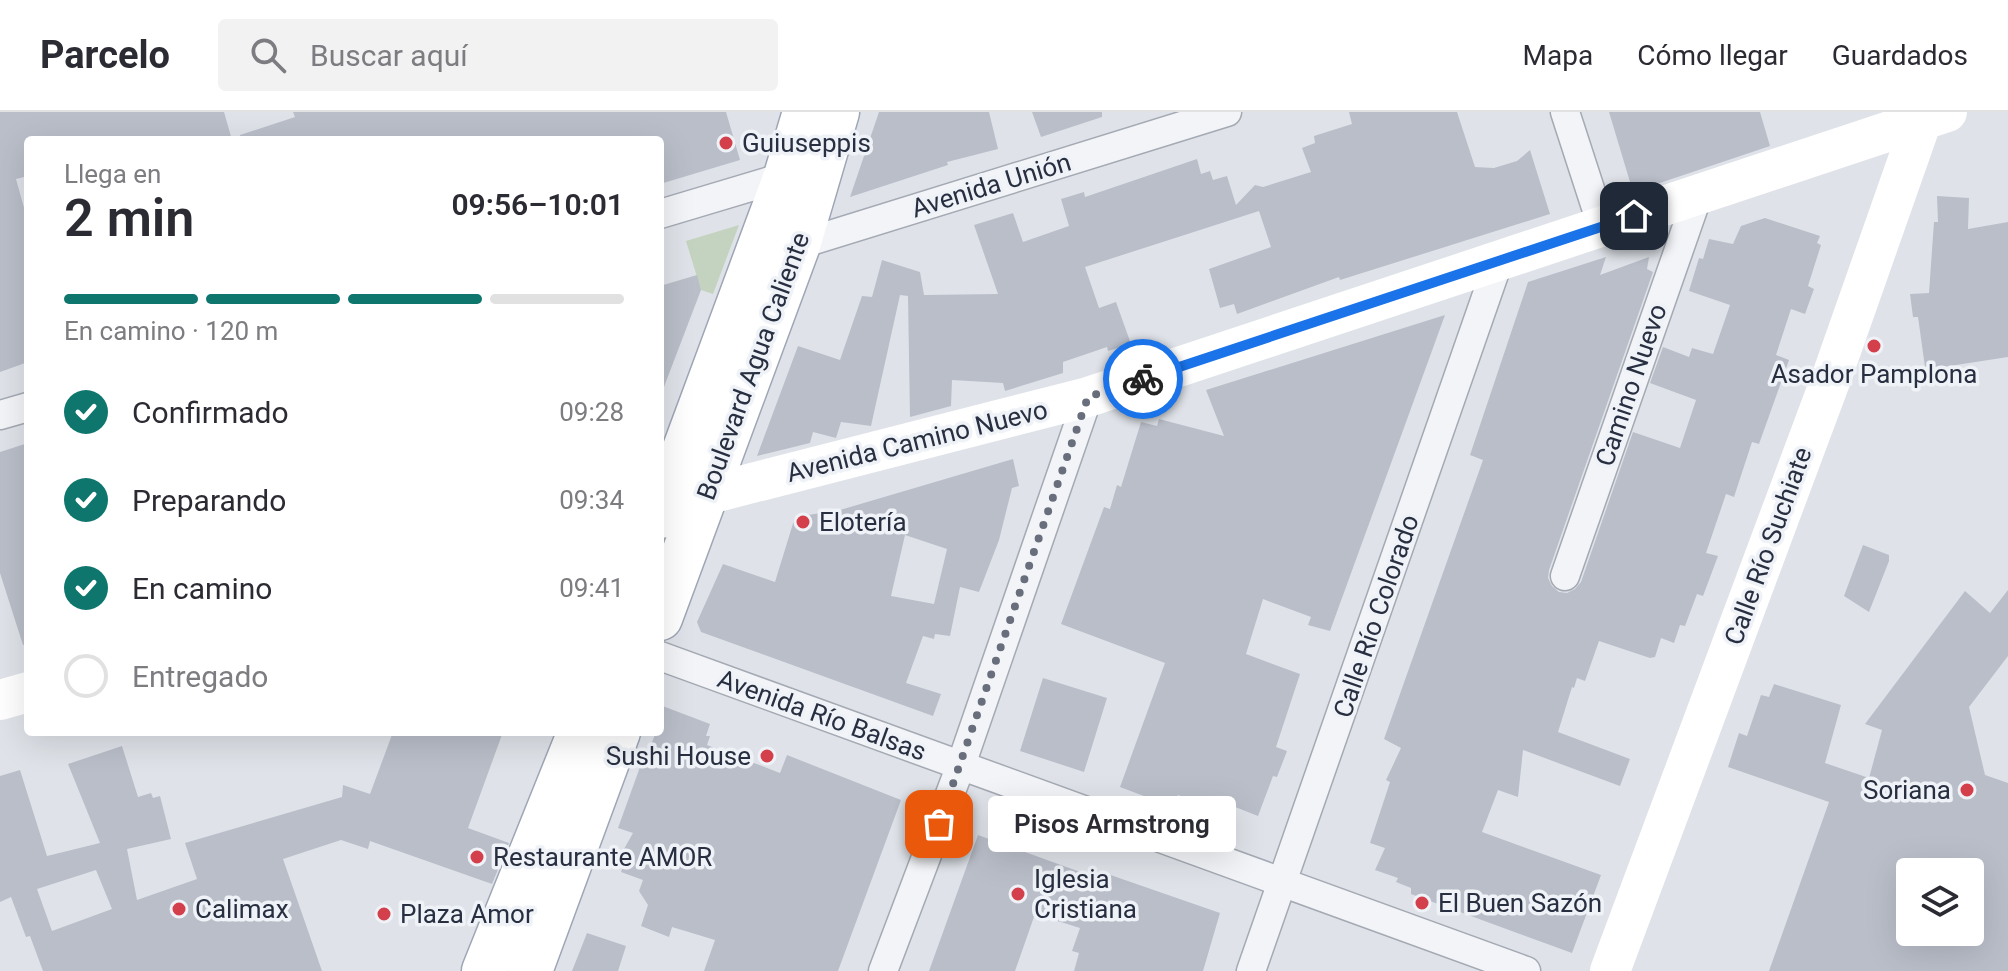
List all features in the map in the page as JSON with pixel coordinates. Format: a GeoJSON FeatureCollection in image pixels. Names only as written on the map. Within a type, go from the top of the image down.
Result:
{"type":"FeatureCollection","features":[{"type":"Feature","properties":{"kind":"main road","name":"Boulevard Agua Caliente"},"geometry":{"type":"LineString","coordinates":[[664,607],[798,245],[805,112]]}},
{"type":"Feature","properties":{"kind":"main road","name":"Boulevard Agua Caliente"},"geometry":{"type":"LineString","coordinates":[[664,502],[756,257],[837,112]]}},
{"type":"Feature","properties":{"kind":"main road","name":"Avenida Camino Nuevo"},"geometry":{"type":"LineString","coordinates":[[664,509],[1088,397],[1935,116]]}},
{"type":"Feature","properties":{"kind":"main road","name":"Calle Río Suchiate"},"geometry":{"type":"LineString","coordinates":[[1610,971],[1832,376],[1935,116]]}},
{"type":"Feature","properties":{"kind":"main road"},"geometry":{"type":"LineString","coordinates":[[484,971],[578,736]]}},
{"type":"Feature","properties":{"kind":"main road"},"geometry":{"type":"LineString","coordinates":[[530,971],[617,736]]}},
{"type":"Feature","properties":{"kind":"street","name":"Avenida Unión"},"geometry":{"type":"LineString","coordinates":[[756,257],[1227,112]]}},
{"type":"Feature","properties":{"kind":"street"},"geometry":{"type":"LineString","coordinates":[[1565,112],[1602,226]]}},
{"type":"Feature","properties":{"kind":"street"},"geometry":{"type":"LineString","coordinates":[[664,213],[804,171]]}},
{"type":"Feature","properties":{"kind":"street","name":"Camino Nuevo"},"geometry":{"type":"LineString","coordinates":[[1565,576],[1698,195]]}},
{"type":"Feature","properties":{"kind":"street","name":"Calle Río Colorado"},"geometry":{"type":"LineString","coordinates":[[1251,971],[1499,260]]}},
{"type":"Feature","properties":{"kind":"street"},"geometry":{"type":"LineString","coordinates":[[883,971],[961,765],[1088,397]]}},
{"type":"Feature","properties":{"kind":"street"},"geometry":{"type":"LineString","coordinates":[[0,415],[24,408]]}},
{"type":"Feature","properties":{"kind":"street","name":"Avenida Río Balsas"},"geometry":{"type":"LineString","coordinates":[[664,657],[1526,971]]}},
{"type":"Feature","properties":{"kind":"green space"},"geometry":{"type":"Polygon","coordinates":[[[739,225],[713,294],[701,290],[686,241],[739,225]]]}},
{"type":"Feature","properties":{"kind":"building"},"geometry":{"type":"Polygon","coordinates":[[[0,112],[224,112],[231,136],[24,136],[24,177],[16,179],[24,208],[24,363],[0,372],[0,112]]]}},
{"type":"Feature","properties":{"kind":"building"},"geometry":{"type":"Polygon","coordinates":[[[293,112],[726,112],[740,160],[664,183],[664,136],[240,136],[295,117],[293,112]]]}},
{"type":"Feature","properties":{"kind":"building"},"geometry":{"type":"Polygon","coordinates":[[[879,112],[989,112],[998,149],[947,162],[948,165],[850,197],[879,112]]]}},
{"type":"Feature","properties":{"kind":"building"},"geometry":{"type":"Polygon","coordinates":[[[1032,112],[1102,112],[1102,117],[1041,137],[1032,112]]]}},
{"type":"Feature","properties":{"kind":"building"},"geometry":{"type":"Polygon","coordinates":[[[1349,112],[1457,112],[1475,167],[1494,168],[1517,161],[1530,150],[1550,214],[1340,280],[1339,277],[1237,314],[1234,304],[1220,308],[1209,269],[1271,247],[1259,211],[1085,267],[1099,308],[1116,302],[1131,344],[1108,351],[1107,347],[1063,362],[1063,373],[1005,391],[1003,383],[952,380],[951,406],[910,417],[908,296],[900,295],[871,426],[841,422],[836,438],[813,432],[810,443],[757,456],[798,346],[840,360],[862,296],[872,297],[882,260],[920,272],[924,295],[998,294],[974,225],[1013,213],[1023,242],[1069,226],[1061,199],[1084,192],[1085,197],[1197,159],[1201,174],[1210,171],[1213,180],[1227,176],[1236,205],[1255,185],[1263,187],[1311,172],[1302,148],[1315,143],[1314,136],[1352,124],[1349,112]]]}},
{"type":"Feature","properties":{"kind":"building"},"geometry":{"type":"Polygon","coordinates":[[[1609,112],[1760,112],[1770,146],[1633,192],[1609,112]]]}},
{"type":"Feature","properties":{"kind":"building"},"geometry":{"type":"Polygon","coordinates":[[[1937,196],[1969,198],[1968,229],[2008,222],[2008,357],[1925,367],[1918,317],[1913,317],[1910,294],[1929,293],[1934,222],[1938,222],[1937,196]]]}},
{"type":"Feature","properties":{"kind":"building"},"geometry":{"type":"Polygon","coordinates":[[[1765,218],[1820,236],[1817,243],[1821,245],[1808,286],[1814,289],[1805,314],[1791,309],[1776,355],[1789,360],[1759,444],[1752,442],[1734,497],[1726,494],[1706,553],[1718,556],[1703,596],[1697,594],[1685,626],[1680,625],[1674,643],[1661,638],[1655,657],[1599,641],[1585,681],[1577,678],[1572,687],[1558,732],[1630,759],[1620,786],[1523,750],[1518,797],[1498,790],[1482,832],[1601,875],[1572,953],[1411,894],[1411,888],[1396,882],[1398,878],[1375,870],[1385,848],[1370,843],[1390,782],[1386,780],[1401,748],[1384,739],[1483,460],[1470,455],[1528,282],[1606,257],[1600,275],[1649,257],[1647,269],[1653,272],[1549,570],[1548,578],[1552,586],[1559,592],[1567,593],[1581,582],[1633,432],[1680,448],[1696,400],[1650,383],[1663,347],[1689,357],[1692,348],[1713,354],[1730,305],[1689,291],[1699,258],[1703,259],[1709,239],[1733,244],[1741,226],[1765,218]]]}},
{"type":"Feature","properties":{"kind":"building"},"geometry":{"type":"Polygon","coordinates":[[[697,275],[701,290],[664,387],[664,285],[697,275]]]}},
{"type":"Feature","properties":{"kind":"building"},"geometry":{"type":"Polygon","coordinates":[[[1445,315],[1330,631],[1308,625],[1311,617],[1263,599],[1246,654],[1300,674],[1276,747],[1287,751],[1277,777],[1273,776],[1258,816],[1220,801],[1218,809],[1214,809],[1178,795],[1173,807],[1120,787],[1165,663],[1061,624],[1104,507],[1110,509],[1117,485],[1121,487],[1141,422],[1157,426],[1159,419],[1224,436],[1206,390],[1445,315]]]}},
{"type":"Feature","properties":{"kind":"building"},"geometry":{"type":"Polygon","coordinates":[[[24,444],[23,645],[0,573],[0,452],[24,444]]]}},
{"type":"Feature","properties":{"kind":"building"},"geometry":{"type":"Polygon","coordinates":[[[1013,459],[1019,486],[1012,488],[999,540],[979,592],[960,587],[950,636],[935,634],[934,639],[923,636],[906,683],[941,694],[933,716],[701,632],[697,622],[723,564],[775,582],[795,517],[840,510],[1013,459]],[[905,535],[891,596],[934,604],[947,549],[905,535]]]}},
{"type":"Feature","properties":{"kind":"building"},"geometry":{"type":"Polygon","coordinates":[[[1863,545],[1889,555],[1869,612],[1844,596],[1863,545]]]}},
{"type":"Feature","properties":{"kind":"building"},"geometry":{"type":"Polygon","coordinates":[[[2008,590],[2008,656],[1969,707],[1985,775],[2008,783],[2008,971],[1769,971],[1829,802],[1728,767],[1739,733],[1747,736],[1761,695],[1769,697],[1774,684],[1841,705],[1825,763],[1869,778],[1882,730],[1865,724],[1965,591],[1990,613],[2008,590]]]}},
{"type":"Feature","properties":{"kind":"building"},"geometry":{"type":"Polygon","coordinates":[[[1043,678],[1107,698],[1084,772],[1020,751],[1043,678]]]}},
{"type":"Feature","properties":{"kind":"building"},"geometry":{"type":"Polygon","coordinates":[[[664,707],[710,724],[707,745],[780,773],[787,755],[901,800],[838,971],[704,971],[715,940],[672,927],[669,937],[641,926],[648,905],[639,891],[643,880],[621,872],[627,856],[624,849],[633,833],[618,828],[654,736],[664,736],[664,707]]]}},
{"type":"Feature","properties":{"kind":"building"},"geometry":{"type":"Polygon","coordinates":[[[392,736],[502,736],[468,828],[509,843],[492,884],[370,841],[368,849],[341,840],[283,859],[322,971],[43,971],[11,897],[0,902],[0,776],[20,770],[47,856],[100,843],[68,764],[122,746],[138,797],[151,793],[153,798],[160,796],[171,839],[127,849],[137,900],[197,879],[185,843],[342,797],[343,785],[370,794],[392,736]],[[96,870],[37,889],[52,931],[112,909],[96,870]]]}},
{"type":"Feature","properties":{"kind":"building"},"geometry":{"type":"Polygon","coordinates":[[[978,835],[1097,878],[1099,871],[1220,913],[1203,971],[1074,971],[1079,953],[1072,951],[1080,928],[1035,914],[1015,971],[929,971],[978,835]]]}},
{"type":"Feature","properties":{"kind":"building"},"geometry":{"type":"Polygon","coordinates":[[[587,933],[626,946],[618,971],[572,971],[587,933]]]}},
{"type":"Feature","properties":{"kind":"way so far"},"geometry":{"type":"LineString","coordinates":[[939,824],[1088,397],[1143,379]]}},
{"type":"Feature","properties":{"kind":"place","name":"Guiuseppis"},"geometry":{"type":"Point","coordinates":[726,143]}},
{"type":"Feature","properties":{"kind":"place","name":"Asador Pamplona"},"geometry":{"type":"Point","coordinates":[1874,346]}},
{"type":"Feature","properties":{"kind":"place","name":"Elotería"},"geometry":{"type":"Point","coordinates":[803,522]}},
{"type":"Feature","properties":{"kind":"place","name":"Sushi House"},"geometry":{"type":"Point","coordinates":[767,756]}},
{"type":"Feature","properties":{"kind":"place","name":"Soriana"},"geometry":{"type":"Point","coordinates":[1967,790]}},
{"type":"Feature","properties":{"kind":"place","name":"Pisos Armstrong"},"geometry":{"type":"Point","coordinates":[939,824]}},
{"type":"Feature","properties":{"kind":"place","name":"Restaurante AMOR"},"geometry":{"type":"Point","coordinates":[477,857]}},
{"type":"Feature","properties":{"kind":"place","name":"Iglesia Cristiana"},"geometry":{"type":"Point","coordinates":[1018,894]}},
{"type":"Feature","properties":{"kind":"place","name":"El Buen Sazón"},"geometry":{"type":"Point","coordinates":[1422,903]}},
{"type":"Feature","properties":{"kind":"place","name":"Calimax"},"geometry":{"type":"Point","coordinates":[179,909]}},
{"type":"Feature","properties":{"kind":"place","name":"Plaza Amor"},"geometry":{"type":"Point","coordinates":[384,914]}},
{"type":"Feature","properties":{"kind":"route"},"geometry":{"type":"LineString","coordinates":[[1143,379],[1634,216]]}}]}
